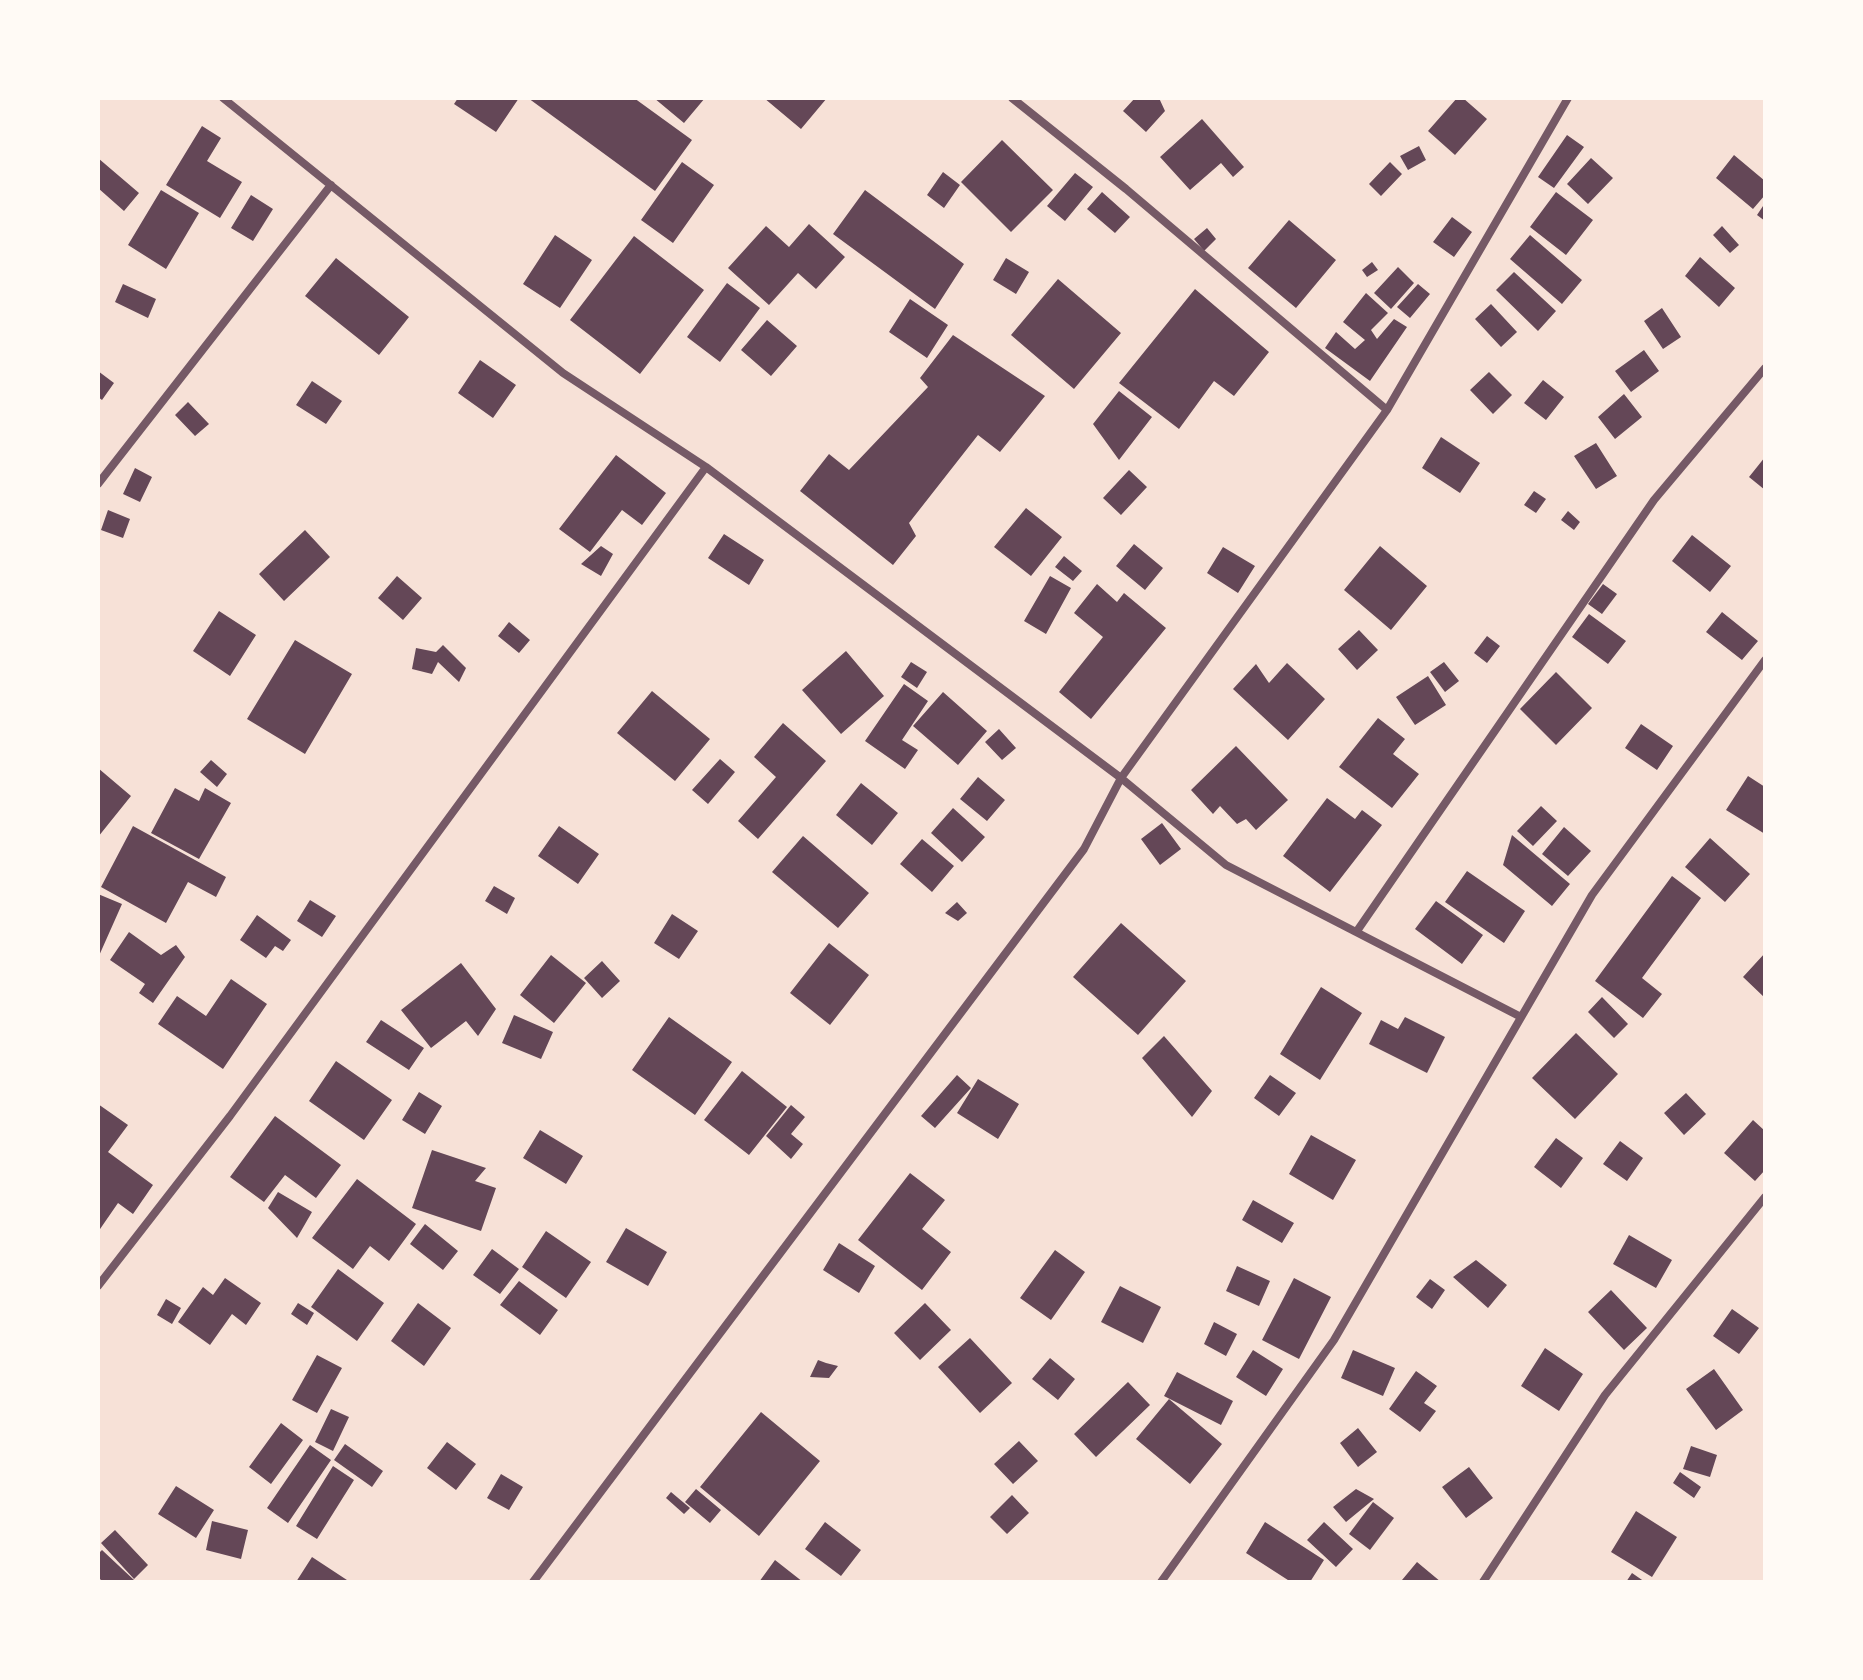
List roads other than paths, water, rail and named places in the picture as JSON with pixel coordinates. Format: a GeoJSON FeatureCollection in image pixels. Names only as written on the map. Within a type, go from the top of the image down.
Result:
{"type":"FeatureCollection","features":[{"type":"Feature","properties":{"kind":"street"},"geometry":{"type":"LineString","coordinates":[[223,98],[563,373],[706,467],[1121,778],[1226,865],[1521,1017]]}},
{"type":"Feature","properties":{"kind":"street"},"geometry":{"type":"LineString","coordinates":[[1012,98],[1126,189],[1387,410]]}},
{"type":"Feature","properties":{"kind":"street"},"geometry":{"type":"LineString","coordinates":[[533,1582],[1084,849],[1121,778],[1387,410],[1568,98]]}},
{"type":"Feature","properties":{"kind":"street"},"geometry":{"type":"LineString","coordinates":[[98,484],[331,185]]}},
{"type":"Feature","properties":{"kind":"street"},"geometry":{"type":"LineString","coordinates":[[1357,931],[1654,500],[1765,368]]}},
{"type":"Feature","properties":{"kind":"street"},"geometry":{"type":"LineString","coordinates":[[98,1286],[230,1116],[706,467]]}},
{"type":"Feature","properties":{"kind":"street"},"geometry":{"type":"LineString","coordinates":[[1161,1582],[1334,1340],[1592,895],[1765,660]]}},
{"type":"Feature","properties":{"kind":"street"},"geometry":{"type":"LineString","coordinates":[[1483,1582],[1605,1395],[1765,1197]]}}]}
